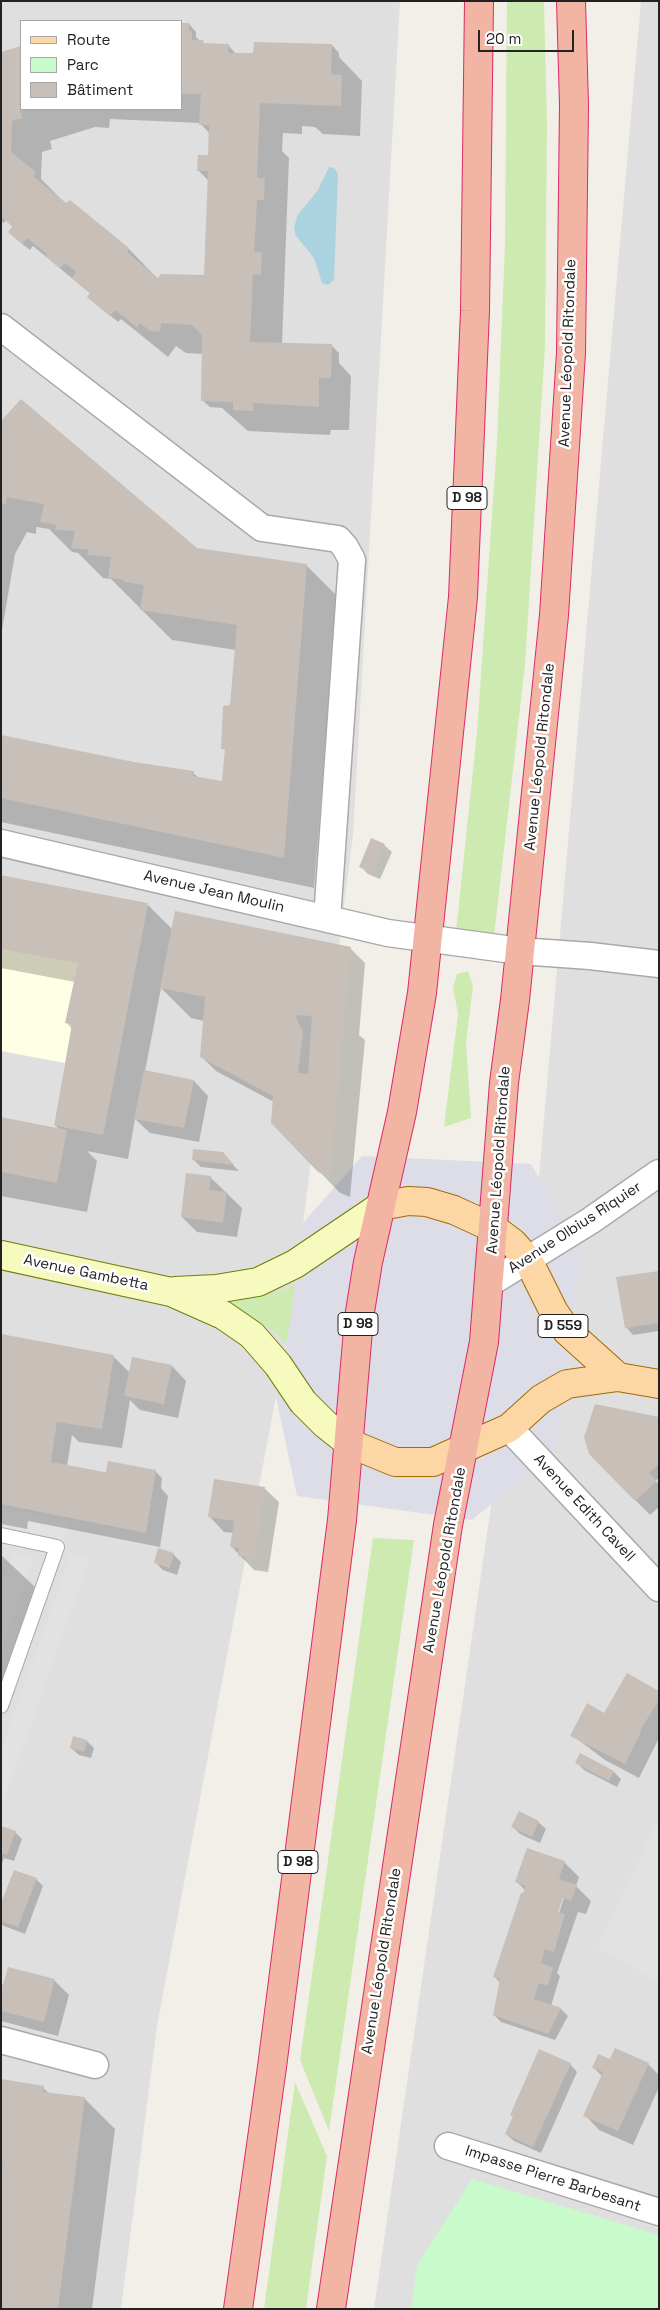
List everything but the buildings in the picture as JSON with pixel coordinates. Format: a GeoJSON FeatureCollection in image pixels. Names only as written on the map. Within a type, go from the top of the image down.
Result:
{"type":"FeatureCollection","features":[{"type":"Feature","properties":{"kind":"highway","name":"D 98"},"geometry":{"type":"LineString","coordinates":[[238,2309],[272,2067],[342,1520],[350,1443],[359,1318],[403,1103],[422,993],[463,597],[475,311],[478,1]]}},
{"type":"Feature","properties":{"kind":"highway","name":"Avenue Léopold Ritondale"},"geometry":{"type":"LineString","coordinates":[[331,2309],[448,1525],[484,1342],[504,1083],[520,951],[554,615],[570,363],[574,105],[571,1]]}},
{"type":"Feature","properties":{"kind":"main road","name":"D 559"},"geometry":{"type":"LineString","coordinates":[[381,1206],[408,1201],[427,1202],[454,1210],[493,1228],[513,1243],[528,1260],[554,1312],[567,1331],[618,1377]]}},
{"type":"Feature","properties":{"kind":"main road","name":"Avenue Gambetta"},"geometry":{"type":"LineString","coordinates":[[171,1292],[216,1289],[258,1282],[295,1264],[381,1206]]}},
{"type":"Feature","properties":{"kind":"main road","name":"Avenue Gambetta"},"geometry":{"type":"LineString","coordinates":[[1,1255],[171,1292],[223,1315],[252,1335],[278,1365],[303,1402],[325,1424],[350,1443]]}},
{"type":"Feature","properties":{"kind":"main road"},"geometry":{"type":"LineString","coordinates":[[350,1443],[395,1462],[433,1462],[464,1450],[509,1428],[541,1399],[567,1384],[618,1377],[659,1384]]}},
{"type":"Feature","properties":{"kind":"street"},"geometry":{"type":"LineString","coordinates":[[1,327],[262,528],[338,539],[345,546],[352,560],[327,919]]}},
{"type":"Feature","properties":{"kind":"street","name":"Avenue Jean Moulin"},"geometry":{"type":"LineString","coordinates":[[1,843],[388,933],[520,951]]}},
{"type":"Feature","properties":{"kind":"street"},"geometry":{"type":"LineString","coordinates":[[520,951],[590,956],[659,964]]}},
{"type":"Feature","properties":{"kind":"street","name":"Avenue Olbius Riquier"},"geometry":{"type":"LineString","coordinates":[[490,1283],[590,1221],[659,1173]]}},
{"type":"Feature","properties":{"kind":"street","name":"Avenue Edith Cavell"},"geometry":{"type":"LineString","coordinates":[[509,1428],[659,1588]]}},
{"type":"Feature","properties":{"kind":"street"},"geometry":{"type":"LineString","coordinates":[[1,2040],[95,2064]]}},
{"type":"Feature","properties":{"kind":"street","name":"Impasse Pierre Barbesant"},"geometry":{"type":"LineString","coordinates":[[448,2146],[659,2212]]}},
{"type":"Feature","properties":{"kind":"lane"},"geometry":{"type":"LineString","coordinates":[[1,1535],[58,1547],[1,1706]]}},
{"type":"Feature","properties":{"kind":"shaded area"},"geometry":{"type":"Polygon","coordinates":[[[1,1],[400,1],[353,835],[291,1317],[157,2026],[121,2309],[1,2309],[1,1]]]}},
{"type":"Feature","properties":{"kind":"shaded area"},"geometry":{"type":"Polygon","coordinates":[[[641,1],[659,1],[659,2309],[374,2309],[539,1177],[641,1]]]}},
{"type":"Feature","properties":{"kind":"shaded area"},"geometry":{"type":"Polygon","coordinates":[[[1,875],[148,903],[103,1135],[54,1125],[65,1063],[1,1051],[1,875]]]}},
{"type":"Feature","properties":{"kind":"shaded area"},"geometry":{"type":"Polygon","coordinates":[[[362,1156],[531,1164],[582,1252],[555,1451],[472,1520],[297,1496],[276,1397],[291,1317],[303,1223],[362,1156]]]}},
{"type":"Feature","properties":{"kind":"shaded area"},"geometry":{"type":"Polygon","coordinates":[[[1,1508],[69,1522],[65,1540],[1,1526],[1,1508]]]}},
{"type":"Feature","properties":{"kind":"shaded area"},"geometry":{"type":"Polygon","coordinates":[[[13,1553],[33,1559],[1,1651],[1,1588],[13,1553]]]}},
{"type":"Feature","properties":{"kind":"shaded area"},"geometry":{"type":"Polygon","coordinates":[[[71,1554],[89,1560],[1,1809],[1,1751],[71,1554]]]}},
{"type":"Feature","properties":{"kind":"shaded area"},"geometry":{"type":"Polygon","coordinates":[[[659,1818],[659,1982],[597,1947],[659,1818]]]}},
{"type":"Feature","properties":{"kind":"green space"},"geometry":{"type":"Polygon","coordinates":[[[507,1],[544,1],[547,125],[545,346],[525,665],[494,936],[456,932],[477,732],[497,442],[505,244],[507,1]]]}},
{"type":"Feature","properties":{"kind":"green space"},"geometry":{"type":"Polygon","coordinates":[[[468,971],[473,986],[466,1043],[471,1118],[444,1127],[458,1014],[453,988],[457,974],[468,971]]]}},
{"type":"Feature","properties":{"kind":"green space"},"geometry":{"type":"Polygon","coordinates":[[[308,1278],[290,1349],[276,1333],[229,1306],[230,1300],[281,1291],[308,1278]]]}},
{"type":"Feature","properties":{"kind":"green space"},"geometry":{"type":"Polygon","coordinates":[[[373,1538],[414,1540],[329,2131],[300,2060],[373,1538]]]}},
{"type":"Feature","properties":{"kind":"green space"},"geometry":{"type":"Polygon","coordinates":[[[295,2082],[327,2156],[306,2309],[264,2309],[295,2082]]]}},
{"type":"Feature","properties":{"kind":"green space"},"geometry":{"type":"Polygon","coordinates":[[[472,2179],[659,2235],[659,2309],[411,2309],[417,2265],[472,2179]]]}},
{"type":"Feature","properties":{"kind":"water"},"geometry":{"type":"Polygon","coordinates":[[[329,167],[334,168],[338,174],[334,279],[327,285],[322,283],[314,258],[296,236],[294,229],[297,216],[318,190],[329,167]]]}}]}
